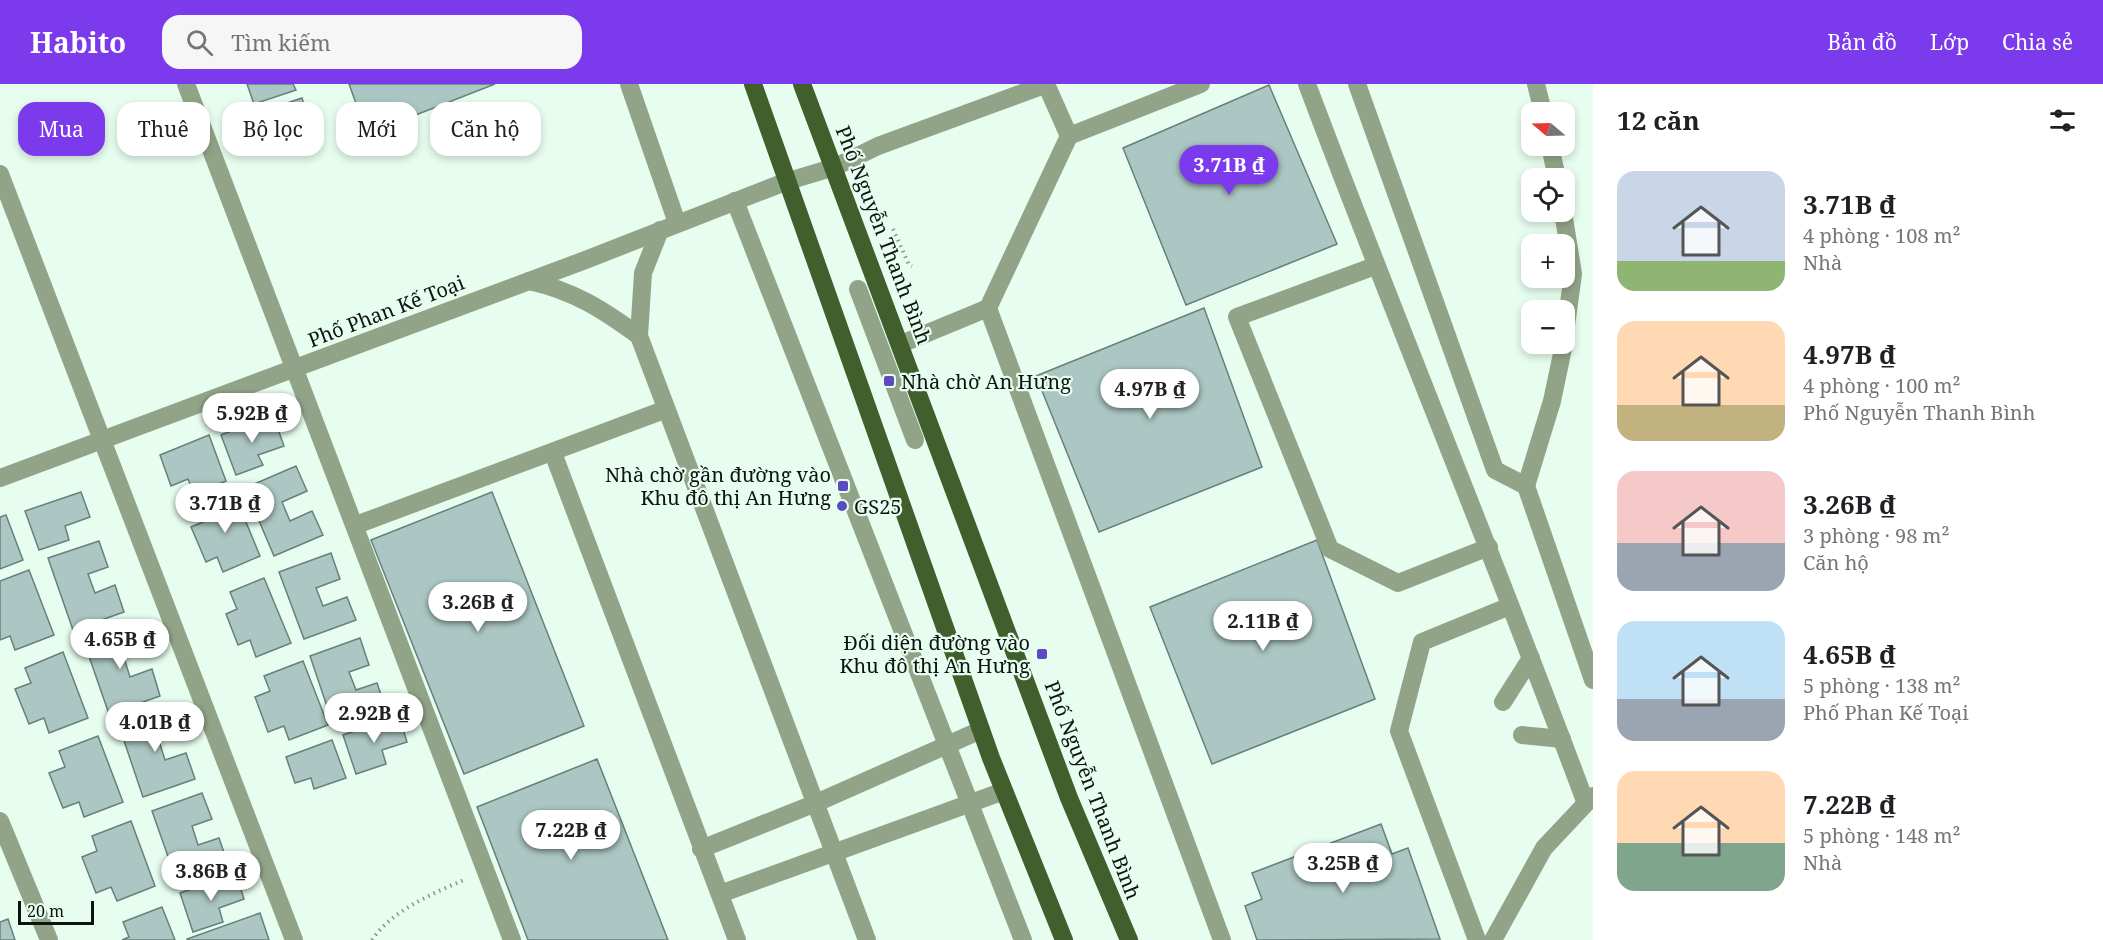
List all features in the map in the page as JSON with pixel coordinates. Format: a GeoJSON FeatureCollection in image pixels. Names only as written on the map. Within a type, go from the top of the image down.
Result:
{"type":"FeatureCollection","features":[{"type":"Feature","properties":{"kind":"main road"},"geometry":{"type":"LineString","coordinates":[[753,84],[785,182],[981,730],[1064,940]]}},
{"type":"Feature","properties":{"kind":"main road","name":"Phố Nguyễn Thanh Bình"},"geometry":{"type":"LineString","coordinates":[[802,84],[835,167],[1065,787],[1129,940]]}},
{"type":"Feature","properties":{"kind":"street"},"geometry":{"type":"LineString","coordinates":[[186,84],[293,369],[356,525],[512,940]]}},
{"type":"Feature","properties":{"kind":"street"},"geometry":{"type":"LineString","coordinates":[[629,84],[677,223]]}},
{"type":"Feature","properties":{"kind":"street"},"geometry":{"type":"LineString","coordinates":[[1046,84],[1069,136]]}},
{"type":"Feature","properties":{"kind":"street","name":"Phố Phan Kế Toại"},"geometry":{"type":"LineString","coordinates":[[0,478],[529,281],[785,182],[835,167],[878,146],[1046,84]]}},
{"type":"Feature","properties":{"kind":"street"},"geometry":{"type":"LineString","coordinates":[[901,344],[988,308],[1069,136],[1201,84]]}},
{"type":"Feature","properties":{"kind":"street"},"geometry":{"type":"LineString","coordinates":[[1307,84],[1375,266],[1490,548],[1562,739],[1589,799],[1544,848],[1493,940]]}},
{"type":"Feature","properties":{"kind":"street"},"geometry":{"type":"LineString","coordinates":[[1357,84],[1495,470],[1526,486]]}},
{"type":"Feature","properties":{"kind":"street"},"geometry":{"type":"LineString","coordinates":[[1536,84],[1541,102]]}},
{"type":"Feature","properties":{"kind":"street"},"geometry":{"type":"LineString","coordinates":[[0,174],[100,440],[294,940]]}},
{"type":"Feature","properties":{"kind":"street"},"geometry":{"type":"LineString","coordinates":[[735,201],[1023,940]]}},
{"type":"Feature","properties":{"kind":"street"},"geometry":{"type":"LineString","coordinates":[[1565,222],[1573,274],[1570,300]]}},
{"type":"Feature","properties":{"kind":"street"},"geometry":{"type":"LineString","coordinates":[[660,230],[643,273],[639,336],[664,410],[816,803],[832,854],[867,940]]}},
{"type":"Feature","properties":{"kind":"street"},"geometry":{"type":"LineString","coordinates":[[1375,266],[1238,317],[1330,549],[1398,583],[1490,548]]}},
{"type":"Feature","properties":{"kind":"street"},"geometry":{"type":"LineString","coordinates":[[529,281],[566,290],[587,301],[639,336]]}},
{"type":"Feature","properties":{"kind":"street"},"geometry":{"type":"LineString","coordinates":[[858,289],[915,440]]}},
{"type":"Feature","properties":{"kind":"street"},"geometry":{"type":"LineString","coordinates":[[988,308],[1222,940]]}},
{"type":"Feature","properties":{"kind":"street"},"geometry":{"type":"LineString","coordinates":[[1562,354],[1552,401],[1526,486],[1593,680]]}},
{"type":"Feature","properties":{"kind":"street"},"geometry":{"type":"LineString","coordinates":[[356,525],[664,410]]}},
{"type":"Feature","properties":{"kind":"street"},"geometry":{"type":"LineString","coordinates":[[553,453],[737,940]]}},
{"type":"Feature","properties":{"kind":"street"},"geometry":{"type":"LineString","coordinates":[[1477,940],[1399,732],[1422,642],[1510,606]]}},
{"type":"Feature","properties":{"kind":"street"},"geometry":{"type":"LineString","coordinates":[[1503,702],[1531,658]]}},
{"type":"Feature","properties":{"kind":"street"},"geometry":{"type":"LineString","coordinates":[[701,849],[816,803],[981,730]]}},
{"type":"Feature","properties":{"kind":"street"},"geometry":{"type":"LineString","coordinates":[[1522,735],[1562,739]]}},
{"type":"Feature","properties":{"kind":"street"},"geometry":{"type":"LineString","coordinates":[[720,894],[1005,791]]}},
{"type":"Feature","properties":{"kind":"street"},"geometry":{"type":"LineString","coordinates":[[0,821],[49,940]]}},
{"type":"Feature","properties":{"kind":"path"},"geometry":{"type":"LineString","coordinates":[[893,229],[909,265],[912,266]]}},
{"type":"Feature","properties":{"kind":"path"},"geometry":{"type":"LineString","coordinates":[[372,940],[379,930],[429,895],[485,870]]}},
{"type":"Feature","properties":{"kind":"building"},"geometry":{"type":"Polygon","coordinates":[[[247,84],[293,84],[296,90],[260,102],[253,102],[247,84]]]}},
{"type":"Feature","properties":{"kind":"building"},"geometry":{"type":"Polygon","coordinates":[[[349,84],[495,84],[449,102],[430,102],[430,109],[418,114],[418,102],[355,102],[349,84]]]}},
{"type":"Feature","properties":{"kind":"building"},"geometry":{"type":"Polygon","coordinates":[[[1269,85],[1337,244],[1186,305],[1123,148],[1269,85]]]}},
{"type":"Feature","properties":{"kind":"building"},"geometry":{"type":"Polygon","coordinates":[[[302,98],[303,102],[290,102],[302,98]]]}},
{"type":"Feature","properties":{"kind":"building"},"geometry":{"type":"Polygon","coordinates":[[[1204,308],[1262,467],[1099,532],[1036,376],[1204,308]]]}},
{"type":"Feature","properties":{"kind":"building"},"geometry":{"type":"Polygon","coordinates":[[[273,415],[284,446],[258,455],[263,465],[236,475],[221,435],[273,415]]]}},
{"type":"Feature","properties":{"kind":"building"},"geometry":{"type":"Polygon","coordinates":[[[209,435],[226,481],[194,494],[188,479],[171,486],[160,455],[209,435]]]}},
{"type":"Feature","properties":{"kind":"building"},"geometry":{"type":"Polygon","coordinates":[[[296,466],[307,491],[282,502],[290,521],[312,511],[323,535],[274,556],[245,488],[296,466]]]}},
{"type":"Feature","properties":{"kind":"building"},"geometry":{"type":"Polygon","coordinates":[[[81,492],[90,517],[65,526],[69,540],[39,550],[25,511],[81,492]]]}},
{"type":"Feature","properties":{"kind":"building"},"geometry":{"type":"Polygon","coordinates":[[[492,492],[584,726],[464,774],[371,540],[492,492]]]}},
{"type":"Feature","properties":{"kind":"building"},"geometry":{"type":"Polygon","coordinates":[[[234,493],[260,556],[223,572],[217,557],[206,562],[191,527],[203,522],[197,508],[234,493]]]}},
{"type":"Feature","properties":{"kind":"building"},"geometry":{"type":"Polygon","coordinates":[[[6,515],[23,560],[0,569],[0,517],[6,515]]]}},
{"type":"Feature","properties":{"kind":"building"},"geometry":{"type":"Polygon","coordinates":[[[1317,540],[1375,699],[1212,764],[1150,607],[1317,540]]]}},
{"type":"Feature","properties":{"kind":"building"},"geometry":{"type":"Polygon","coordinates":[[[99,541],[108,567],[88,574],[95,593],[115,585],[124,612],[73,630],[48,558],[99,541]]]}},
{"type":"Feature","properties":{"kind":"building"},"geometry":{"type":"Polygon","coordinates":[[[331,553],[340,579],[316,588],[323,606],[347,597],[356,620],[304,639],[279,572],[331,553]]]}},
{"type":"Feature","properties":{"kind":"building"},"geometry":{"type":"Polygon","coordinates":[[[29,570],[54,635],[15,650],[10,636],[0,640],[0,581],[29,570]]]}},
{"type":"Feature","properties":{"kind":"building"},"geometry":{"type":"Polygon","coordinates":[[[264,578],[291,643],[256,657],[250,640],[238,645],[226,614],[237,609],[230,592],[264,578]]]}},
{"type":"Feature","properties":{"kind":"building"},"geometry":{"type":"Polygon","coordinates":[[[135,624],[144,651],[124,658],[130,677],[152,669],[160,696],[109,714],[84,642],[135,624]]]}},
{"type":"Feature","properties":{"kind":"building"},"geometry":{"type":"Polygon","coordinates":[[[360,638],[369,665],[349,672],[356,690],[377,683],[386,709],[334,727],[310,656],[360,638]]]}},
{"type":"Feature","properties":{"kind":"building"},"geometry":{"type":"Polygon","coordinates":[[[63,652],[88,718],[49,733],[44,718],[29,724],[15,689],[31,683],[25,668],[63,652]]]}},
{"type":"Feature","properties":{"kind":"building"},"geometry":{"type":"Polygon","coordinates":[[[303,661],[328,725],[289,740],[284,726],[268,732],[255,697],[270,691],[264,676],[303,661]]]}},
{"type":"Feature","properties":{"kind":"building"},"geometry":{"type":"Polygon","coordinates":[[[169,708],[178,734],[159,741],[165,760],[186,753],[195,779],[143,797],[119,726],[169,708]]]}},
{"type":"Feature","properties":{"kind":"building"},"geometry":{"type":"Polygon","coordinates":[[[399,716],[407,742],[382,750],[386,764],[356,774],[343,735],[399,716]]]}},
{"type":"Feature","properties":{"kind":"building"},"geometry":{"type":"Polygon","coordinates":[[[98,736],[123,802],[84,817],[79,802],[63,808],[49,773],[65,767],[59,751],[98,736]]]}},
{"type":"Feature","properties":{"kind":"building"},"geometry":{"type":"Polygon","coordinates":[[[332,740],[346,778],[314,789],[311,778],[295,783],[286,757],[332,740]]]}},
{"type":"Feature","properties":{"kind":"building"},"geometry":{"type":"Polygon","coordinates":[[[597,759],[668,940],[528,940],[477,807],[597,759]]]}},
{"type":"Feature","properties":{"kind":"building"},"geometry":{"type":"Polygon","coordinates":[[[202,793],[212,819],[192,826],[198,845],[219,838],[228,864],[177,882],[152,811],[202,793]]]}},
{"type":"Feature","properties":{"kind":"building"},"geometry":{"type":"Polygon","coordinates":[[[131,821],[155,886],[117,901],[111,887],[96,893],[82,857],[97,851],[92,836],[131,821]]]}},
{"type":"Feature","properties":{"kind":"building"},"geometry":{"type":"Polygon","coordinates":[[[1381,824],[1392,854],[1408,848],[1440,939],[1257,940],[1245,906],[1262,899],[1252,873],[1381,824]]]}},
{"type":"Feature","properties":{"kind":"building"},"geometry":{"type":"Polygon","coordinates":[[[236,874],[244,899],[219,908],[223,922],[193,932],[180,893],[236,874]]]}},
{"type":"Feature","properties":{"kind":"building"},"geometry":{"type":"Polygon","coordinates":[[[162,907],[175,940],[122,940],[129,937],[123,922],[162,907]]]}},
{"type":"Feature","properties":{"kind":"building"},"geometry":{"type":"Polygon","coordinates":[[[260,913],[269,940],[187,940],[187,939],[260,913]]]}},
{"type":"Feature","properties":{"kind":"building"},"geometry":{"type":"Polygon","coordinates":[[[8,919],[15,940],[0,940],[0,922],[8,919]]]}},
{"type":"Feature","properties":{"kind":"place","name":"Nhà chờ An Hưng"},"geometry":{"type":"Point","coordinates":[889,381]}},
{"type":"Feature","properties":{"kind":"place","name":"Nhà chờ gần đường vào Khu đô thị An Hưng"},"geometry":{"type":"Point","coordinates":[843,486]}},
{"type":"Feature","properties":{"kind":"place","name":"GS25"},"geometry":{"type":"Point","coordinates":[842,506]}},
{"type":"Feature","properties":{"kind":"place","name":"Đối diện đường vào Khu đô thị An Hưng"},"geometry":{"type":"Point","coordinates":[1042,654]}}]}
